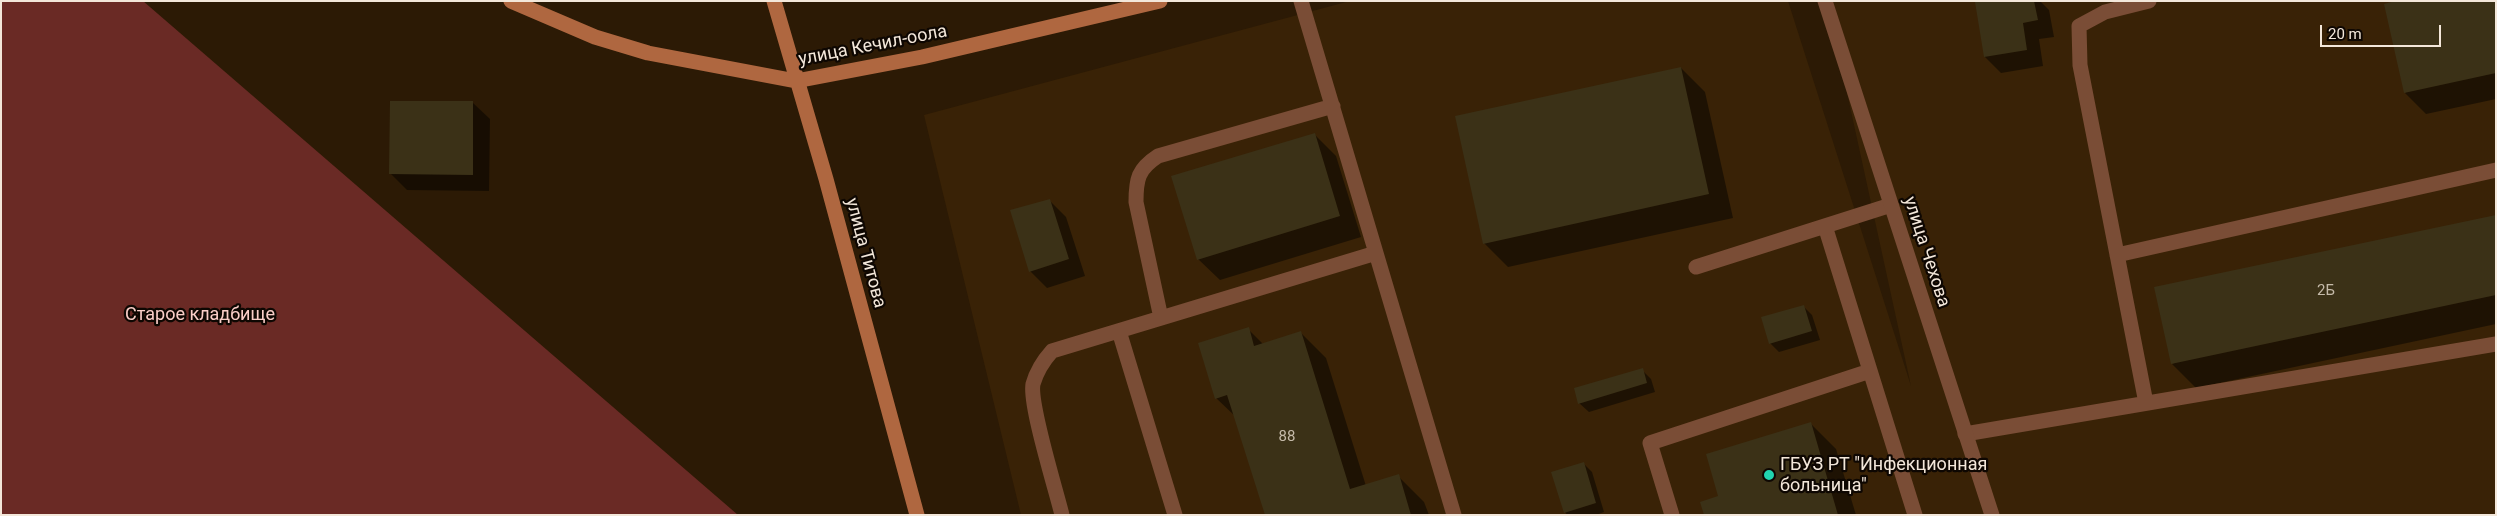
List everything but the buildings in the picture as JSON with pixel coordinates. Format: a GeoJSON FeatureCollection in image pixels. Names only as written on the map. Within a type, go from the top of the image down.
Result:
{"type":"FeatureCollection","features":[{"type":"Feature","properties":{"kind":"street","name":"улица Кечил-оола"},"geometry":{"type":"LineString","coordinates":[[511,1],[595,37],[648,53],[796,81],[922,57],[1108,7],[1160,1]]}},
{"type":"Feature","properties":{"kind":"street","name":"улица Титова"},"geometry":{"type":"LineString","coordinates":[[774,1],[826,179],[917,515]]}},
{"type":"Feature","properties":{"kind":"street"},"geometry":{"type":"LineString","coordinates":[[1302,1],[1454,515]]}},
{"type":"Feature","properties":{"kind":"street","name":"улица Чехова"},"geometry":{"type":"LineString","coordinates":[[1825,1],[1992,515]]}},
{"type":"Feature","properties":{"kind":"street"},"geometry":{"type":"LineString","coordinates":[[2146,404],[2080,65],[2079,26],[2105,12],[2149,1]]}},
{"type":"Feature","properties":{"kind":"street"},"geometry":{"type":"LineString","coordinates":[[1161,318],[1136,202],[1136,183],[1144,165],[1158,156],[1333,106]]}},
{"type":"Feature","properties":{"kind":"street"},"geometry":{"type":"LineString","coordinates":[[2117,255],[2496,170]]}},
{"type":"Feature","properties":{"kind":"street"},"geometry":{"type":"LineString","coordinates":[[1696,267],[1891,205]]}},
{"type":"Feature","properties":{"kind":"street"},"geometry":{"type":"LineString","coordinates":[[1826,226],[1915,515]]}},
{"type":"Feature","properties":{"kind":"street"},"geometry":{"type":"LineString","coordinates":[[1062,515],[1034,406],[1033,386],[1040,365],[1052,351],[1376,254]]}},
{"type":"Feature","properties":{"kind":"street"},"geometry":{"type":"LineString","coordinates":[[1119,331],[1175,515]]}},
{"type":"Feature","properties":{"kind":"street"},"geometry":{"type":"LineString","coordinates":[[1965,434],[2496,344]]}},
{"type":"Feature","properties":{"kind":"street"},"geometry":{"type":"LineString","coordinates":[[1672,515],[1650,443],[1870,371]]}},
{"type":"Feature","properties":{"kind":"shaded area"},"geometry":{"type":"Polygon","coordinates":[[[1350,1],[1788,1],[1911,386],[1827,1],[2496,1],[2496,515],[1021,515],[924,115],[1350,1]]]}},
{"type":"Feature","properties":{"kind":"green space","name":"Старое кладбище"},"geometry":{"type":"Polygon","coordinates":[[[1,1],[143,1],[738,515],[1,515],[1,1]]]}},
{"type":"Feature","properties":{"kind":"place","name":"ГБУЗ РТ \"Инфекционная больница\""},"geometry":{"type":"Point","coordinates":[1769,475]}}]}
